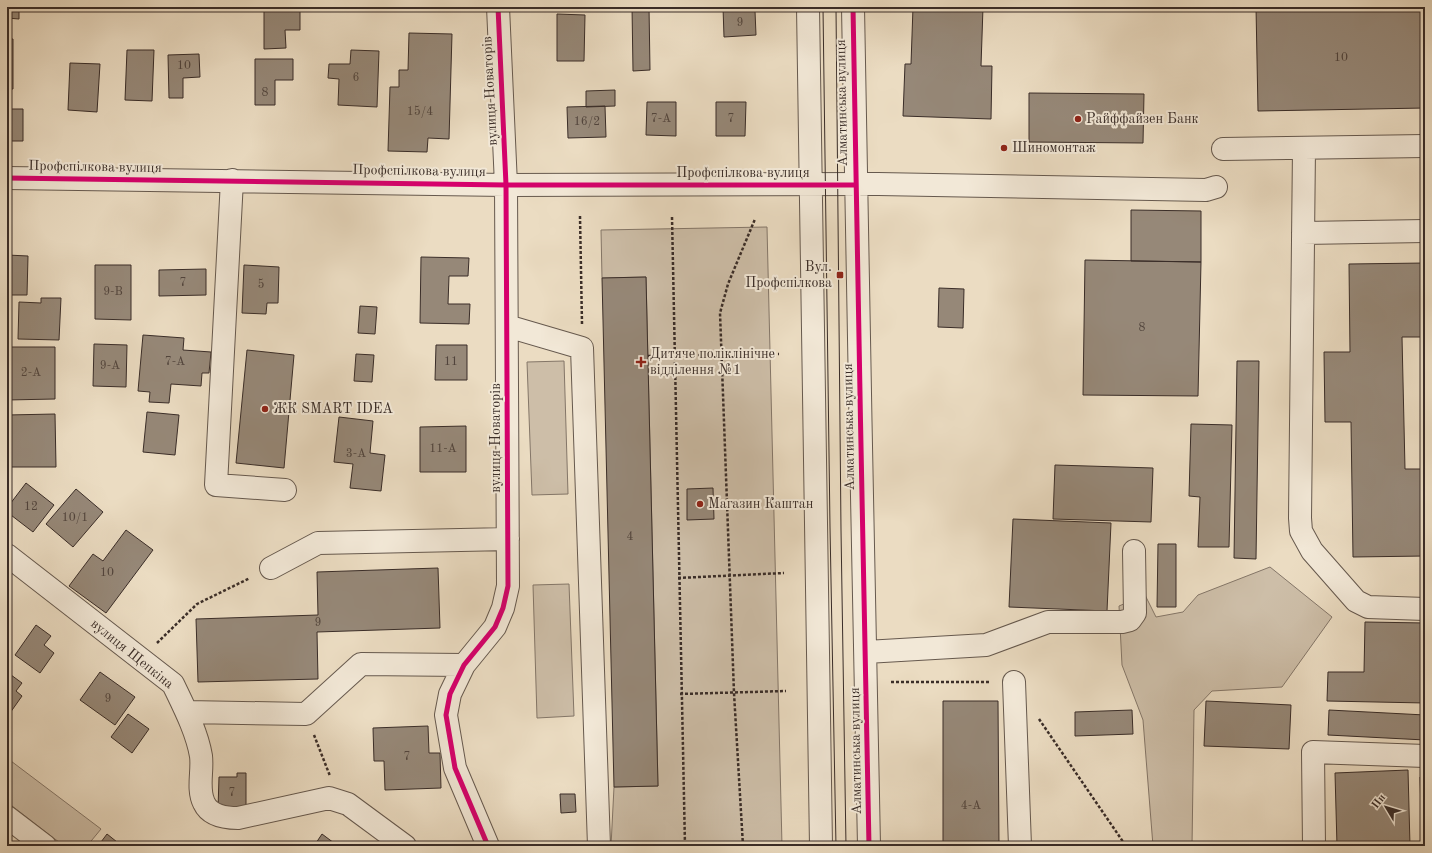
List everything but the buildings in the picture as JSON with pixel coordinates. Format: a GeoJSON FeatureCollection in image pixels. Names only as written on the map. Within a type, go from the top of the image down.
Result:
{"type":"FeatureCollection","features":[{"type":"Feature","properties":{"kind":"street","name":"вулиця Новаторів"},"geometry":{"type":"LineString","coordinates":[[488,846],[455,768],[446,715],[450,694],[464,664],[495,627],[503,608],[508,586],[506,185],[498,7]]}},
{"type":"Feature","properties":{"kind":"street"},"geometry":{"type":"LineString","coordinates":[[808,7],[821,846]]}},
{"type":"Feature","properties":{"kind":"street","name":"Алматинська вулиця"},"geometry":{"type":"LineString","coordinates":[[853,7],[855,185],[869,846]]}},
{"type":"Feature","properties":{"kind":"street"},"geometry":{"type":"LineString","coordinates":[[1223,149],[1425,146]]}},
{"type":"Feature","properties":{"kind":"street"},"geometry":{"type":"LineString","coordinates":[[1304,148],[1301,531],[1312,552],[1356,601],[1368,607],[1425,609]]}},
{"type":"Feature","properties":{"kind":"street","name":"Профспілкова вулиця"},"geometry":{"type":"LineString","coordinates":[[7,178],[506,185],[855,185],[1206,190],[1216,187]]}},
{"type":"Feature","properties":{"kind":"street"},"geometry":{"type":"LineString","coordinates":[[232,180],[216,485],[285,490]]}},
{"type":"Feature","properties":{"kind":"street"},"geometry":{"type":"LineString","coordinates":[[1303,233],[1425,231]]}},
{"type":"Feature","properties":{"kind":"street"},"geometry":{"type":"LineString","coordinates":[[507,326],[582,348],[598,846]]}},
{"type":"Feature","properties":{"kind":"street"},"geometry":{"type":"LineString","coordinates":[[271,568],[318,543],[508,539]]}},
{"type":"Feature","properties":{"kind":"street"},"geometry":{"type":"LineString","coordinates":[[866,652],[986,645],[1048,622],[1122,622],[1130,620],[1135,613],[1134,551]]}},
{"type":"Feature","properties":{"kind":"street","name":"вулиця Щепкіна"},"geometry":{"type":"LineString","coordinates":[[7,555],[173,684],[187,712],[201,756],[204,803],[212,813],[225,818],[238,818],[329,798],[339,800]]}},
{"type":"Feature","properties":{"kind":"street"},"geometry":{"type":"LineString","coordinates":[[187,712],[306,714],[361,664],[464,664]]}},
{"type":"Feature","properties":{"kind":"street"},"geometry":{"type":"LineString","coordinates":[[1014,682],[1020,846]]}},
{"type":"Feature","properties":{"kind":"street"},"geometry":{"type":"LineString","coordinates":[[1314,846],[1313,752],[1425,756]]}},
{"type":"Feature","properties":{"kind":"street"},"geometry":{"type":"LineString","coordinates":[[339,800],[348,804],[405,846]]}},
{"type":"Feature","properties":{"kind":"street"},"geometry":{"type":"LineString","coordinates":[[7,817],[45,846]]}},
{"type":"Feature","properties":{"kind":"path"},"geometry":{"type":"LineString","coordinates":[[580,216],[582,348]]}},
{"type":"Feature","properties":{"kind":"path"},"geometry":{"type":"LineString","coordinates":[[672,217],[680,694],[685,846]]}},
{"type":"Feature","properties":{"kind":"path"},"geometry":{"type":"LineString","coordinates":[[744,846],[734,693],[720,312],[723,299],[756,219]]}},
{"type":"Feature","properties":{"kind":"path"},"geometry":{"type":"LineString","coordinates":[[648,356],[779,354]]}},
{"type":"Feature","properties":{"kind":"path"},"geometry":{"type":"LineString","coordinates":[[141,659],[197,604],[271,568]]}},
{"type":"Feature","properties":{"kind":"path"},"geometry":{"type":"LineString","coordinates":[[678,578],[784,573]]}},
{"type":"Feature","properties":{"kind":"path"},"geometry":{"type":"LineString","coordinates":[[891,682],[1014,682]]}},
{"type":"Feature","properties":{"kind":"path"},"geometry":{"type":"LineString","coordinates":[[680,694],[786,691]]}},
{"type":"Feature","properties":{"kind":"path"},"geometry":{"type":"LineString","coordinates":[[306,714],[339,800]]}},
{"type":"Feature","properties":{"kind":"path"},"geometry":{"type":"LineString","coordinates":[[1036,714],[1126,846]]}},
{"type":"Feature","properties":{"kind":"shaded area"},"geometry":{"type":"Polygon","coordinates":[[[767,227],[782,846],[611,846],[614,787],[658,786],[646,277],[602,278],[601,230],[767,227]]]}},
{"type":"Feature","properties":{"kind":"shaded area"},"geometry":{"type":"Polygon","coordinates":[[[564,361],[568,494],[532,495],[527,362],[564,361]]]}},
{"type":"Feature","properties":{"kind":"shaded area"},"geometry":{"type":"Polygon","coordinates":[[[1270,567],[1332,617],[1282,687],[1212,691],[1194,710],[1192,846],[1153,846],[1143,720],[1122,665],[1119,606],[1145,595],[1156,617],[1183,612],[1198,595],[1270,567]]]}},
{"type":"Feature","properties":{"kind":"shaded area"},"geometry":{"type":"Polygon","coordinates":[[[569,584],[574,716],[537,718],[533,585],[569,584]]]}},
{"type":"Feature","properties":{"kind":"shaded area"},"geometry":{"type":"Polygon","coordinates":[[[7,758],[101,829],[87,846],[64,846],[7,802],[7,758]]]}},
{"type":"Feature","properties":{"kind":"tram line"},"geometry":{"type":"LineString","coordinates":[[823,7],[836,846]]}},
{"type":"Feature","properties":{"kind":"tram line"},"geometry":{"type":"LineString","coordinates":[[836,7],[841,530],[846,846]]}},
{"type":"Feature","properties":{"kind":"cycle path"},"geometry":{"type":"LineString","coordinates":[[488,846],[455,768],[446,715],[450,694],[464,665],[495,627],[503,608],[508,586],[506,185],[498,7]]}},
{"type":"Feature","properties":{"kind":"cycle path"},"geometry":{"type":"LineString","coordinates":[[853,7],[869,846]]}},
{"type":"Feature","properties":{"kind":"cycle path"},"geometry":{"type":"LineString","coordinates":[[7,178],[506,185],[855,185]]}},
{"type":"Feature","properties":{"kind":"place","name":"Райффайзен Банк"},"geometry":{"type":"Point","coordinates":[1078,119]}},
{"type":"Feature","properties":{"kind":"place","name":"Шиномонтаж"},"geometry":{"type":"Point","coordinates":[1004,148]}},
{"type":"Feature","properties":{"kind":"place","name":"Вул. Профспілкова"},"geometry":{"type":"Point","coordinates":[840,275]}},
{"type":"Feature","properties":{"kind":"place","name":"Дитяче поліклінічне відділення №1"},"geometry":{"type":"Point","coordinates":[641,362]}},
{"type":"Feature","properties":{"kind":"place","name":"ЖК SMART IDEA"},"geometry":{"type":"Point","coordinates":[265,409]}},
{"type":"Feature","properties":{"kind":"place","name":"Магазин Каштан"},"geometry":{"type":"Point","coordinates":[700,504]}}]}
